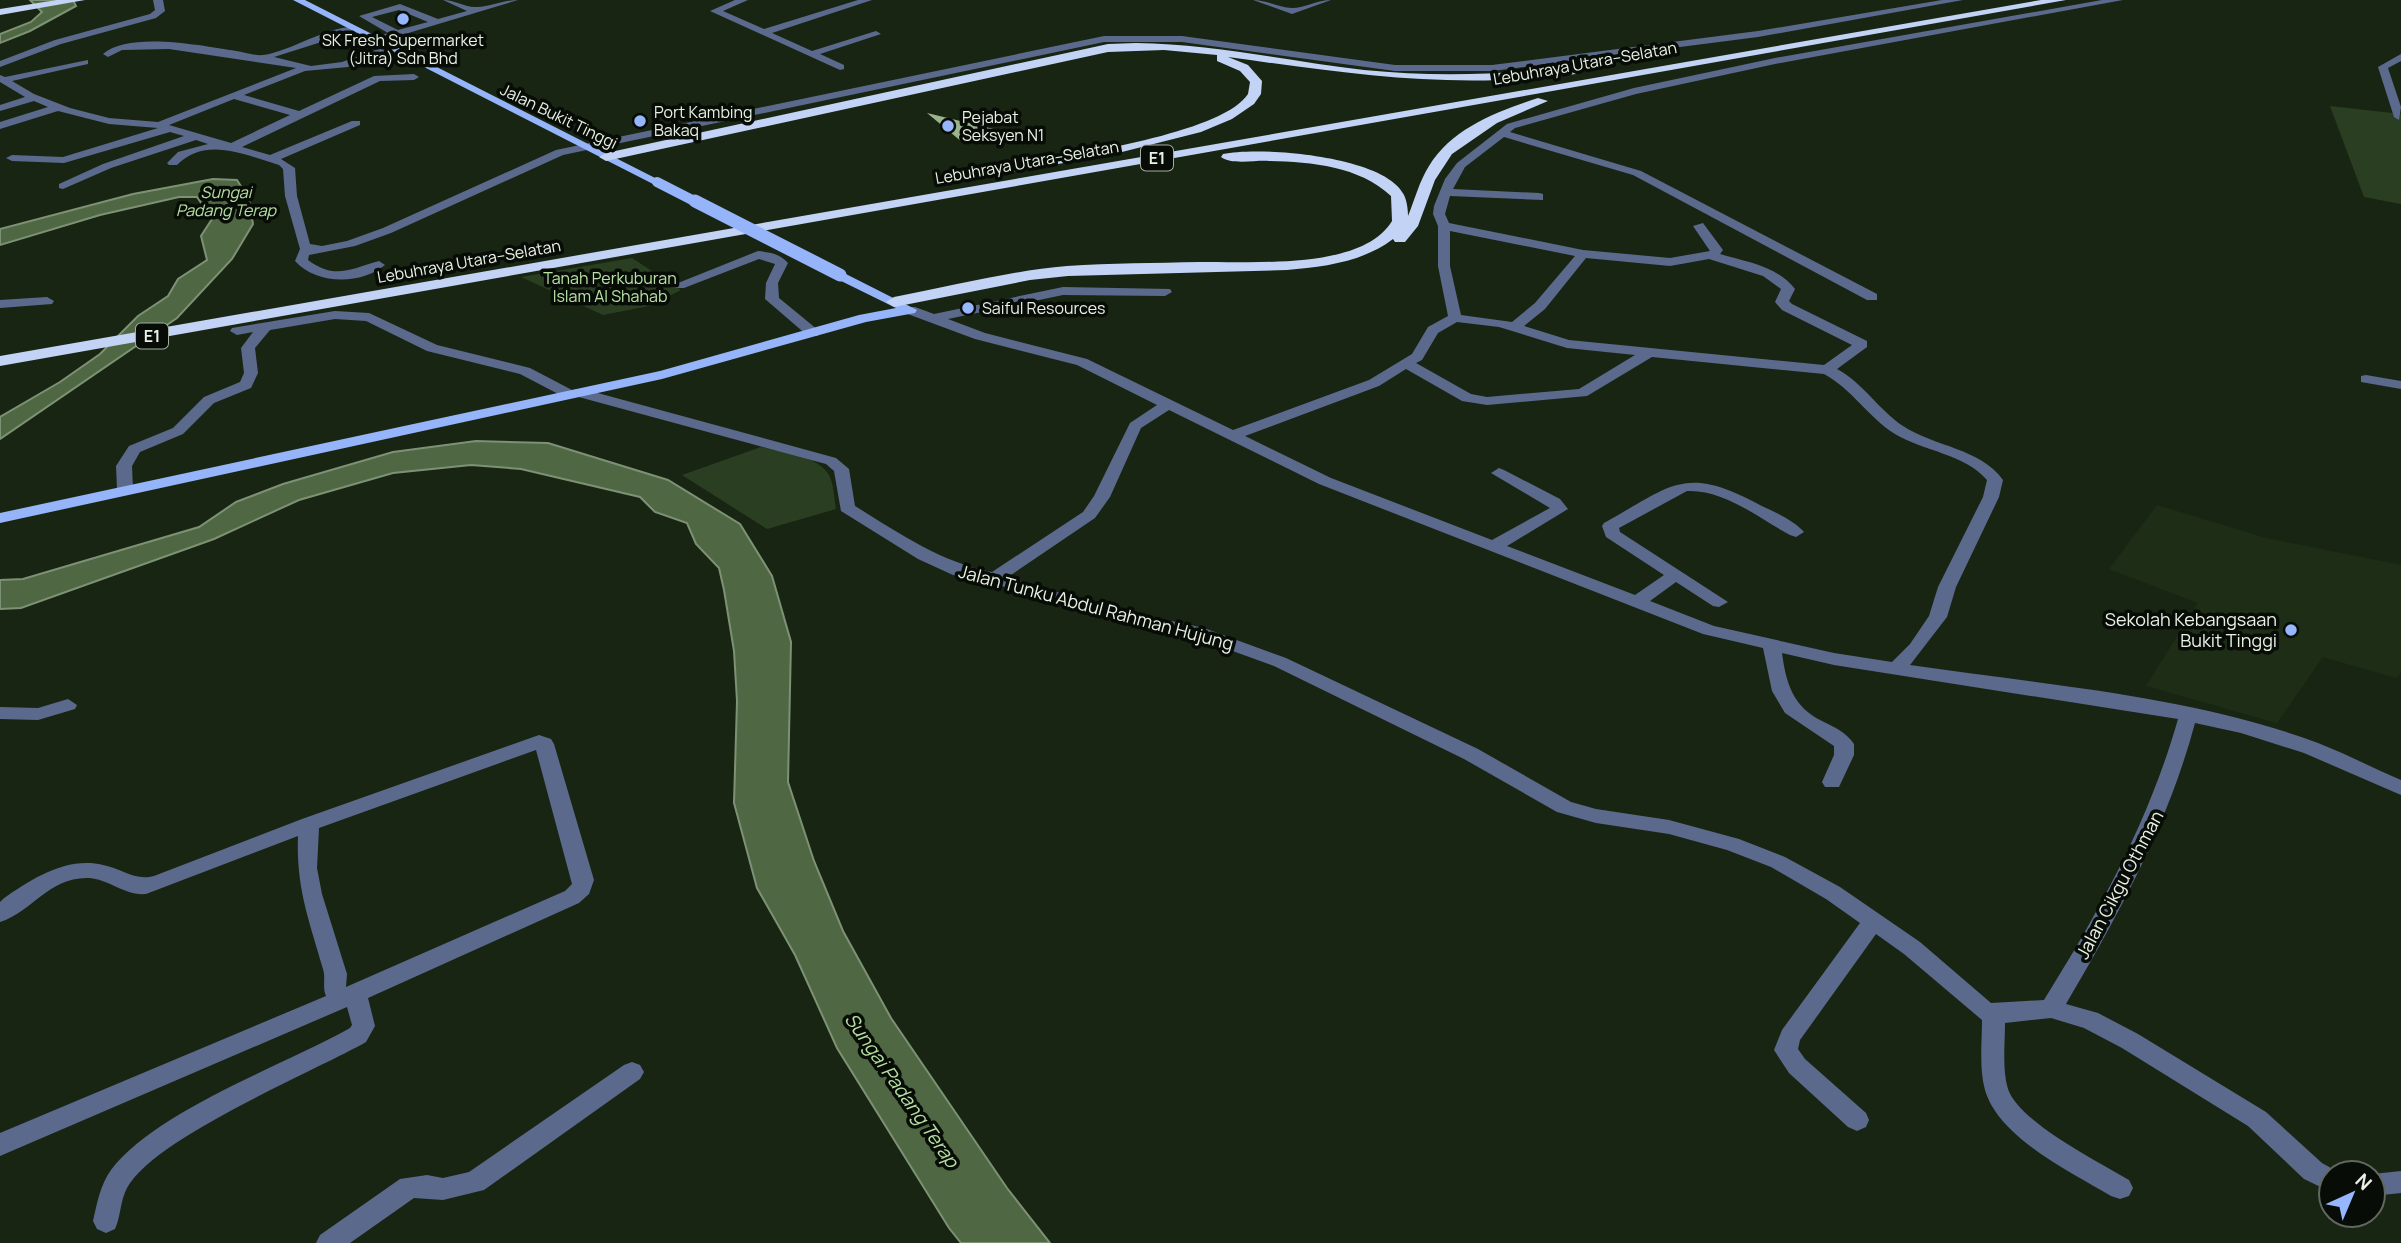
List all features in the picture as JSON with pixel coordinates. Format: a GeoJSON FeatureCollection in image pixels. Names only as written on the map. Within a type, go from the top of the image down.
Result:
{"type":"FeatureCollection","features":[{"type":"Feature","properties":{"kind":"highway"},"geometry":{"type":"LineString","coordinates":[[0,6],[44,0]]}},
{"type":"Feature","properties":{"kind":"highway"},"geometry":{"type":"LineString","coordinates":[[0,12],[79,0]]}},
{"type":"Feature","properties":{"kind":"highway","name":"Lebuhraya Utara–Selatan"},"geometry":{"type":"LineString","coordinates":[[0,349],[52,346],[258,318],[2018,0]]}},
{"type":"Feature","properties":{"kind":"highway","name":"Lebuhraya Utara–Selatan"},"geometry":{"type":"LineString","coordinates":[[258,318],[958,182],[2060,0]]}},
{"type":"Feature","properties":{"kind":"highway"},"geometry":{"type":"LineString","coordinates":[[609,159],[648,145],[1116,47],[1184,47],[1332,69],[1461,78],[1539,75],[1696,59]]}},
{"type":"Feature","properties":{"kind":"highway"},"geometry":{"type":"LineString","coordinates":[[609,159],[1101,52],[1149,48],[1198,52],[1232,62],[1244,68],[1256,81],[1255,94],[1250,101],[1228,115],[1204,125],[1146,141],[958,182]]}},
{"type":"Feature","properties":{"kind":"highway"},"geometry":{"type":"LineString","coordinates":[[902,306],[1071,277],[1308,269],[1359,260],[1396,242],[1408,230],[1434,168],[1464,138],[1499,116],[1540,101],[1684,69],[1696,59]]}},
{"type":"Feature","properties":{"kind":"highway"},"geometry":{"type":"LineString","coordinates":[[865,210],[1152,165],[1254,155],[1311,159],[1350,167],[1383,182],[1395,194],[1402,209],[1401,218],[1389,235],[1353,254],[1321,261],[1055,272],[902,306]]}},
{"type":"Feature","properties":{"kind":"highway","name":"Lebuhraya Utara–Selatan"},"geometry":{"type":"LineString","coordinates":[[0,361],[52,346]]}},
{"type":"Feature","properties":{"kind":"main road","name":"Jalan Bukit Tinggi"},"geometry":{"type":"LineString","coordinates":[[298,0],[902,306]]}},
{"type":"Feature","properties":{"kind":"main road"},"geometry":{"type":"LineString","coordinates":[[0,518],[687,369],[902,306]]}},
{"type":"Feature","properties":{"kind":"street"},"geometry":{"type":"LineString","coordinates":[[0,64],[58,42],[153,16],[160,11],[158,0]]}},
{"type":"Feature","properties":{"kind":"street"},"geometry":{"type":"LineString","coordinates":[[448,0],[475,11]]}},
{"type":"Feature","properties":{"kind":"street"},"geometry":{"type":"LineString","coordinates":[[374,40],[513,0]]}},
{"type":"Feature","properties":{"kind":"street"},"geometry":{"type":"LineString","coordinates":[[746,0],[715,11],[840,67]]}},
{"type":"Feature","properties":{"kind":"street"},"geometry":{"type":"LineString","coordinates":[[762,33],[867,0]]}},
{"type":"Feature","properties":{"kind":"street"},"geometry":{"type":"LineString","coordinates":[[1258,0],[1292,10],[1326,0]]}},
{"type":"Feature","properties":{"kind":"street"},"geometry":{"type":"LineString","coordinates":[[379,265],[345,275],[324,277],[302,261],[303,253],[308,250],[333,249],[392,229],[526,164],[583,146],[1104,39],[1182,39],[1395,68],[1492,68],[1733,38],[1958,0]]}},
{"type":"Feature","properties":{"kind":"street"},"geometry":{"type":"LineString","coordinates":[[1455,318],[1444,265],[1444,226],[1439,214],[1445,192],[1461,165],[1516,123],[1550,112],[1797,56],[2118,0]]}},
{"type":"Feature","properties":{"kind":"street"},"geometry":{"type":"LineString","coordinates":[[397,34],[364,16],[399,6],[437,22]]}},
{"type":"Feature","properties":{"kind":"street"},"geometry":{"type":"LineString","coordinates":[[262,58],[354,29]]}},
{"type":"Feature","properties":{"kind":"street"},"geometry":{"type":"LineString","coordinates":[[811,54],[876,34]]}},
{"type":"Feature","properties":{"kind":"street"},"geometry":{"type":"LineString","coordinates":[[108,54],[119,46],[152,44],[262,58],[308,69]]}},
{"type":"Feature","properties":{"kind":"street"},"geometry":{"type":"LineString","coordinates":[[12,158],[64,160],[165,127],[234,96],[308,69],[344,65],[390,48]]}},
{"type":"Feature","properties":{"kind":"street"},"geometry":{"type":"LineString","coordinates":[[2399,117],[2383,71],[2384,64],[2401,57]]}},
{"type":"Feature","properties":{"kind":"street"},"geometry":{"type":"LineString","coordinates":[[1,83],[84,62]]}},
{"type":"Feature","properties":{"kind":"street"},"geometry":{"type":"LineString","coordinates":[[173,163],[182,154],[226,146],[301,115],[378,78],[414,77]]}},
{"type":"Feature","properties":{"kind":"street"},"geometry":{"type":"LineString","coordinates":[[1,83],[58,107],[104,120],[165,127],[288,166],[291,196],[308,250]]}},
{"type":"Feature","properties":{"kind":"street"},"geometry":{"type":"LineString","coordinates":[[234,96],[301,115]]}},
{"type":"Feature","properties":{"kind":"street"},"geometry":{"type":"LineString","coordinates":[[0,108],[34,98]]}},
{"type":"Feature","properties":{"kind":"street"},"geometry":{"type":"LineString","coordinates":[[0,126],[58,107]]}},
{"type":"Feature","properties":{"kind":"street"},"geometry":{"type":"LineString","coordinates":[[271,159],[356,123]]}},
{"type":"Feature","properties":{"kind":"street"},"geometry":{"type":"LineString","coordinates":[[1501,133],[1637,173],[1872,297]]}},
{"type":"Feature","properties":{"kind":"street"},"geometry":{"type":"LineString","coordinates":[[63,186],[107,166],[193,137]]}},
{"type":"Feature","properties":{"kind":"street"},"geometry":{"type":"LineString","coordinates":[[1445,192],[1539,197]]}},
{"type":"Feature","properties":{"kind":"street"},"geometry":{"type":"LineString","coordinates":[[1444,226],[1583,254],[1670,262],[1710,256],[1774,276],[1788,289],[1783,302],[1787,307],[1863,346],[1827,370]]}},
{"type":"Feature","properties":{"kind":"street"},"geometry":{"type":"LineString","coordinates":[[1699,226],[1717,250],[1710,256]]}},
{"type":"Feature","properties":{"kind":"street"},"geometry":{"type":"LineString","coordinates":[[1514,327],[1540,306],[1583,254]]}},
{"type":"Feature","properties":{"kind":"street"},"geometry":{"type":"LineString","coordinates":[[679,285],[758,255],[770,256],[782,263],[772,283],[772,299],[813,333]]}},
{"type":"Feature","properties":{"kind":"street"},"geometry":{"type":"LineString","coordinates":[[931,319],[1063,291],[1165,292]]}},
{"type":"Feature","properties":{"kind":"street"},"geometry":{"type":"LineString","coordinates":[[0,304],[47,301]]}},
{"type":"Feature","properties":{"kind":"street"},"geometry":{"type":"LineString","coordinates":[[902,306],[979,336],[1082,362],[1325,481],[1709,630],[1772,646],[1895,669],[2117,701],[2188,715],[2298,744],[2401,788]]}},
{"type":"Feature","properties":{"kind":"street","name":"Jalan Tunku Abdul Rahman Hujung"},"geometry":{"type":"LineString","coordinates":[[237,331],[258,318],[335,315],[369,317],[432,348],[525,371],[574,393],[831,461],[841,469],[844,503],[856,515],[946,567],[995,578],[1104,612],[1198,632],[1261,654],[1471,754],[1553,802],[1596,816],[1669,827],[1731,844],[1778,862],[1833,893],[1912,948],[1978,1007],[1993,1014]]}},
{"type":"Feature","properties":{"kind":"street"},"geometry":{"type":"LineString","coordinates":[[125,489],[124,466],[134,449],[178,430],[209,400],[246,385],[251,373],[248,348],[258,318]]}},
{"type":"Feature","properties":{"kind":"street"},"geometry":{"type":"LineString","coordinates":[[1232,436],[1367,386],[1408,364],[1423,351],[1433,330],[1455,318],[1477,318],[1554,341],[1827,370],[1839,376],[1899,430],[1982,467],[1995,480],[1991,497],[1947,587],[1938,617],[1916,648],[1895,669]]}},
{"type":"Feature","properties":{"kind":"street"},"geometry":{"type":"LineString","coordinates":[[1408,364],[1467,398],[1487,401],[1582,393],[1648,353]]}},
{"type":"Feature","properties":{"kind":"street"},"geometry":{"type":"LineString","coordinates":[[2367,379],[2401,385]]}},
{"type":"Feature","properties":{"kind":"street"},"geometry":{"type":"LineString","coordinates":[[995,578],[1089,515],[1102,497],[1135,426],[1168,404]]}},
{"type":"Feature","properties":{"kind":"street"},"geometry":{"type":"LineString","coordinates":[[1492,547],[1560,509],[1554,502],[1499,473]]}},
{"type":"Feature","properties":{"kind":"street"},"geometry":{"type":"LineString","coordinates":[[1719,602],[1612,534],[1610,526],[1684,486],[1696,485],[1719,491],[1796,532]]}},
{"type":"Feature","properties":{"kind":"street"},"geometry":{"type":"LineString","coordinates":[[1636,603],[1676,574]]}},
{"type":"Feature","properties":{"kind":"street"},"geometry":{"type":"LineString","coordinates":[[1772,646],[1778,687],[1785,702],[1795,714],[1844,744],[1844,755],[1832,782]]}},
{"type":"Feature","properties":{"kind":"street"},"geometry":{"type":"LineString","coordinates":[[0,713],[38,715],[68,705]]}},
{"type":"Feature","properties":{"kind":"street","name":"Jalan Cikgu Othman"},"geometry":{"type":"LineString","coordinates":[[2051,1009],[2099,930],[2145,844],[2172,776],[2188,715]]}},
{"type":"Feature","properties":{"kind":"street"},"geometry":{"type":"LineString","coordinates":[[0,914],[24,895],[64,873],[90,870],[105,873],[130,888],[142,887],[539,742],[544,744],[584,871],[582,888],[572,897],[0,1145]]}},
{"type":"Feature","properties":{"kind":"street"},"geometry":{"type":"LineString","coordinates":[[106,1221],[111,1194],[119,1178],[140,1156],[235,1099],[358,1035],[364,1026],[347,996],[335,991],[336,974],[311,894],[307,868],[309,824]]}},
{"type":"Feature","properties":{"kind":"street"},"geometry":{"type":"LineString","coordinates":[[1857,1120],[1797,1066],[1786,1050],[1790,1037],[1873,922]]}},
{"type":"Feature","properties":{"kind":"street"},"geometry":{"type":"LineString","coordinates":[[2120,1188],[2045,1142],[1999,1096],[1994,1074],[1993,1014],[2051,1009],[2090,1020],[2257,1119],[2317,1173]]}},
{"type":"Feature","properties":{"kind":"street"},"geometry":{"type":"LineString","coordinates":[[329,1243],[409,1187],[427,1185],[443,1189],[475,1182],[632,1072]]}},
{"type":"Feature","properties":{"kind":"shaded area","name":"Sekolah Kebangsaan Bukit Tinggi"},"geometry":{"type":"Polygon","coordinates":[[[2157,505],[2266,538],[2401,565],[2401,673],[2396,678],[2323,657],[2277,723],[2146,686],[2198,603],[2109,569],[2157,505]]]}},
{"type":"Feature","properties":{"kind":"green space"},"geometry":{"type":"Polygon","coordinates":[[[2330,106],[2401,114],[2401,204],[2364,197],[2330,106]]]}},
{"type":"Feature","properties":{"kind":"green space","name":"Tanah Perkuburan Islam Al Shahab"},"geometry":{"type":"Polygon","coordinates":[[[632,258],[681,290],[649,306],[603,315],[521,277],[632,258]]]}},
{"type":"Feature","properties":{"kind":"green space"},"geometry":{"type":"Polygon","coordinates":[[[761,447],[798,455],[823,468],[832,483],[836,509],[767,529],[682,475],[761,447]]]}},
{"type":"Feature","properties":{"kind":"water"},"geometry":{"type":"Polygon","coordinates":[[[30,0],[73,0],[76,6],[30,31],[0,43],[0,34],[31,22],[42,12],[30,0]]]}},
{"type":"Feature","properties":{"kind":"water","name":"Sungai Padang Terap"},"geometry":{"type":"Polygon","coordinates":[[[213,179],[237,180],[249,199],[253,224],[232,259],[177,318],[0,439],[0,417],[60,382],[100,354],[138,316],[168,296],[178,279],[207,260],[201,236],[212,219],[197,197],[179,197],[100,215],[0,245],[0,229],[133,194],[213,179]]]}},
{"type":"Feature","properties":{"kind":"water","name":"Sungai Padang Terap"},"geometry":{"type":"Polygon","coordinates":[[[476,441],[548,443],[668,480],[740,524],[772,576],[791,642],[788,782],[814,861],[843,931],[891,1018],[1007,1188],[1050,1243],[961,1243],[837,1048],[795,955],[757,888],[734,803],[737,701],[734,651],[724,590],[719,568],[696,544],[687,523],[655,512],[640,497],[521,469],[471,465],[393,473],[299,500],[214,539],[21,608],[0,609],[0,580],[23,579],[199,527],[236,502],[283,484],[393,452],[476,441]]]}},
{"type":"Feature","properties":{"kind":"building"},"geometry":{"type":"Polygon","coordinates":[[[927,113],[1006,132],[962,142],[927,113]]]}},
{"type":"Feature","properties":{"kind":"place","name":"SK Fresh Supermarket (Jitra) Sdn Bhd"},"geometry":{"type":"Point","coordinates":[403,19]}},
{"type":"Feature","properties":{"kind":"place","name":"Port Kambing Bakaq"},"geometry":{"type":"Point","coordinates":[640,121]}},
{"type":"Feature","properties":{"kind":"place","name":"Pejabat Seksyen N1"},"geometry":{"type":"Point","coordinates":[948,126]}},
{"type":"Feature","properties":{"kind":"place","name":"Saiful Resources"},"geometry":{"type":"Point","coordinates":[968,308]}},
{"type":"Feature","properties":{"kind":"place","name":"Sekolah Kebangsaan Bukit Tinggi"},"geometry":{"type":"Point","coordinates":[2291,630]}}]}
